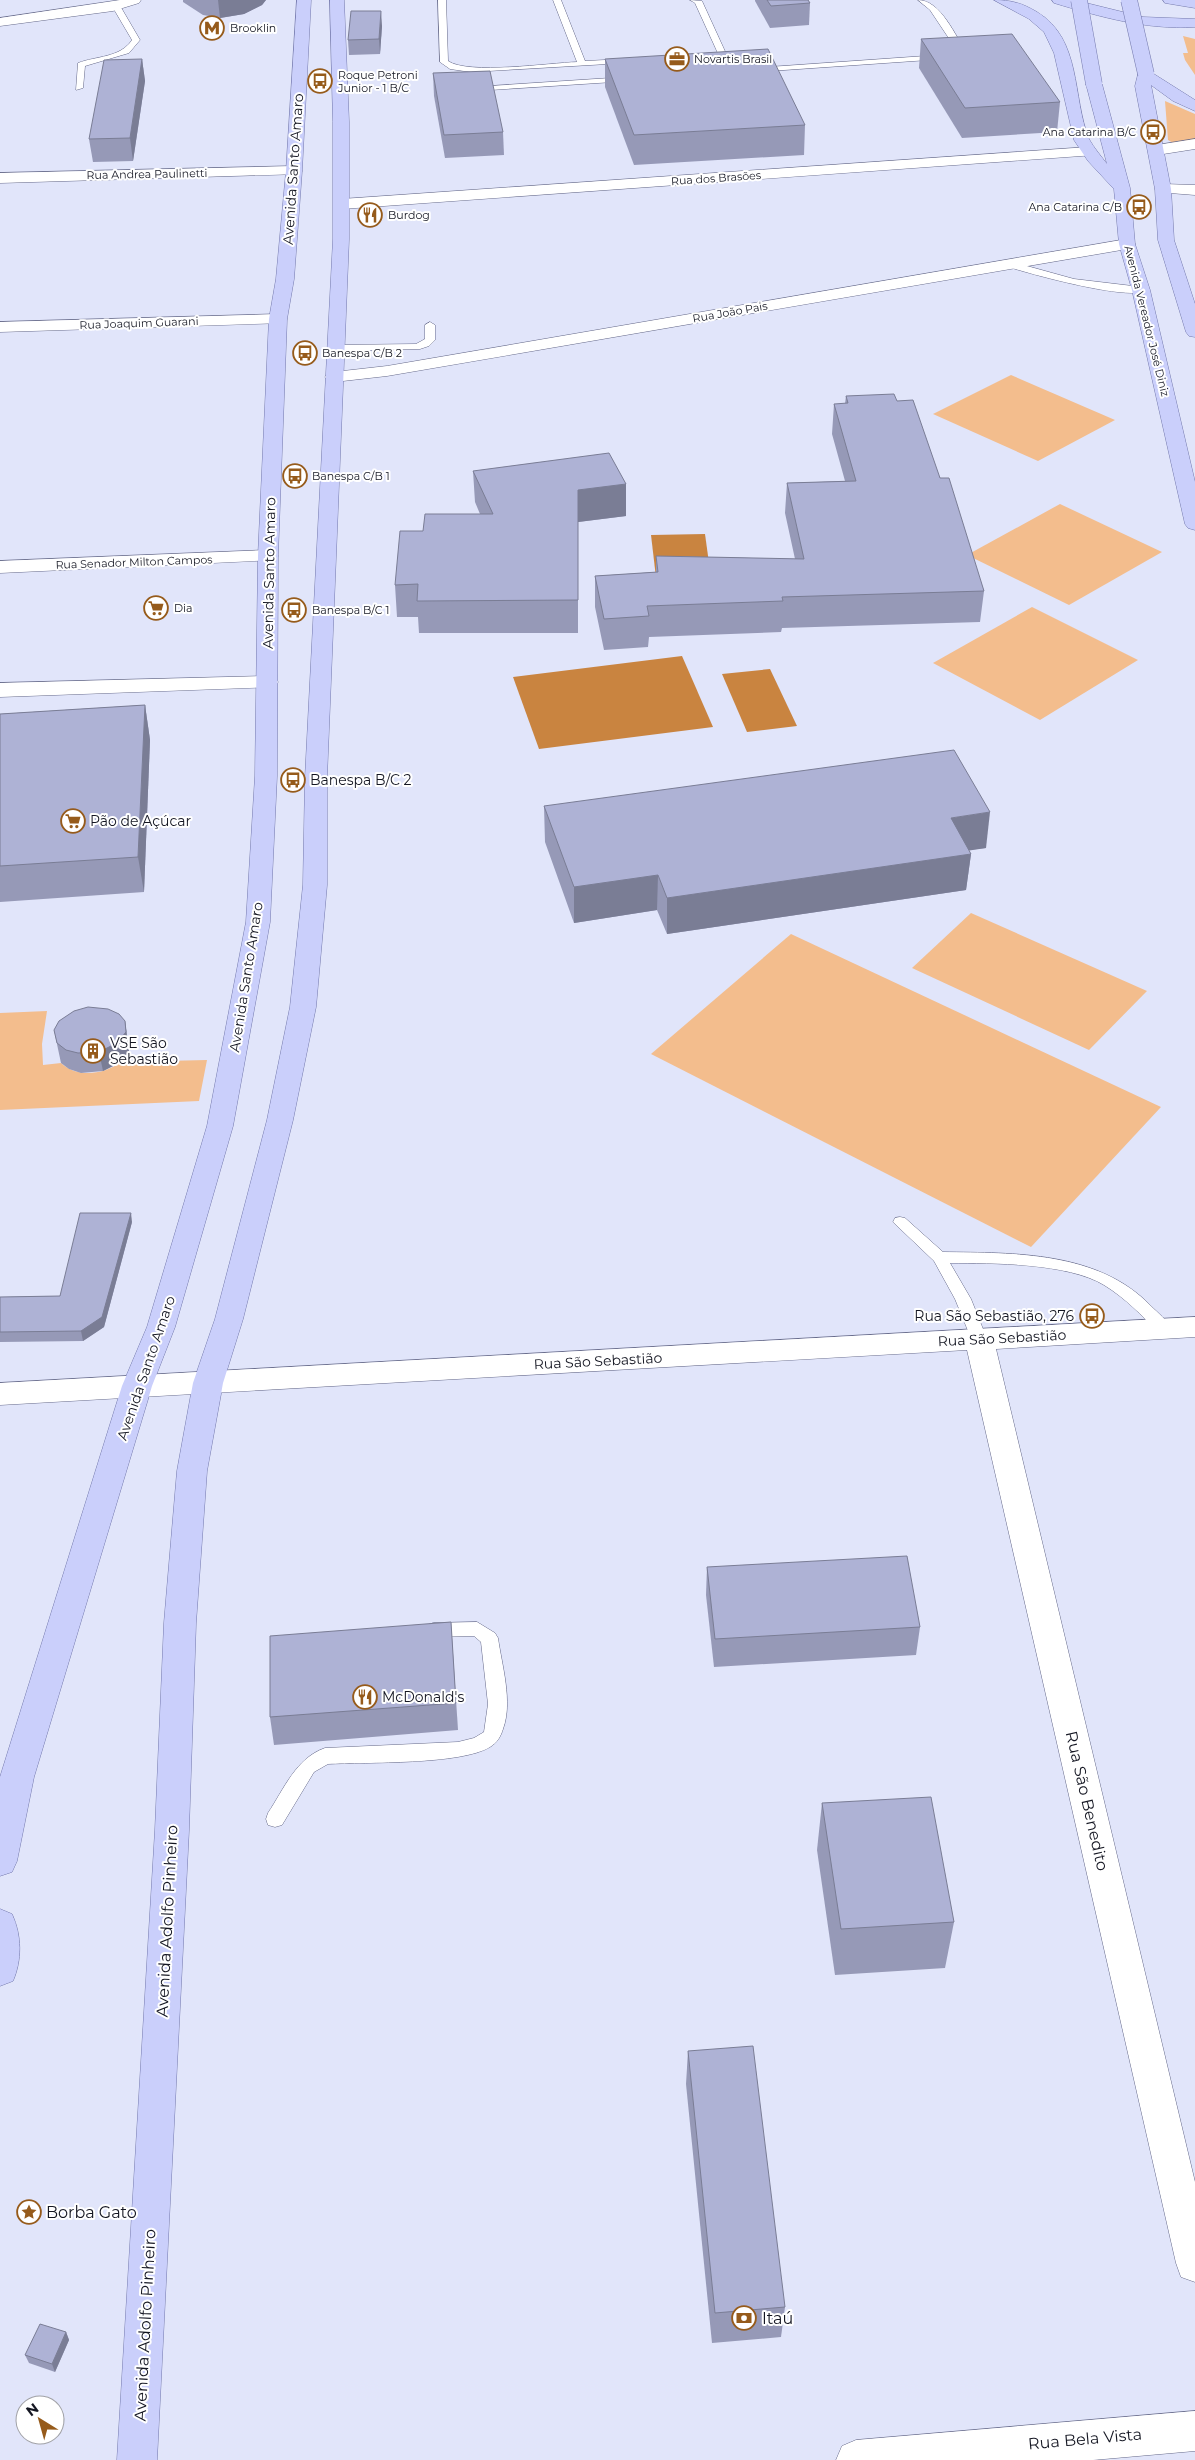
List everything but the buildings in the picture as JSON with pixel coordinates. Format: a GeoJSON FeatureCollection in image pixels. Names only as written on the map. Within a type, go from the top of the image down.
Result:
{"type":"FeatureCollection","features":[{"type":"Feature","properties":{"kind":"main road","name":"Avenida Santo Amaro"},"geometry":{"type":"LineString","coordinates":[[0,1861],[17,1777],[137,1386],[161,1327],[220,1126],[258,922],[266,776],[268,556],[278,319],[285,278],[294,171],[304,0]]}},
{"type":"Feature","properties":{"kind":"main road"},"geometry":{"type":"LineString","coordinates":[[208,1383],[236,1290],[280,1120],[303,1006],[315,885],[317,759],[342,204],[337,0]]}},
{"type":"Feature","properties":{"kind":"main road"},"geometry":{"type":"LineString","coordinates":[[1001,0],[1041,21],[1055,38],[1060,51],[1073,112],[1082,140],[1089,152],[1122,188]]}},
{"type":"Feature","properties":{"kind":"main road"},"geometry":{"type":"LineString","coordinates":[[1059,0],[1138,22],[1163,25],[1195,22]]}},
{"type":"Feature","properties":{"kind":"main road","name":"Avenida Vereador José Diniz"},"geometry":{"type":"LineString","coordinates":[[1080,0],[1094,84],[1122,188],[1127,244],[1141,290],[1195,524]]}},
{"type":"Feature","properties":{"kind":"main road"},"geometry":{"type":"LineString","coordinates":[[1098,0],[1195,22]]}},
{"type":"Feature","properties":{"kind":"main road"},"geometry":{"type":"LineString","coordinates":[[1129,0],[1157,150],[1163,189],[1166,240],[1195,332]]}},
{"type":"Feature","properties":{"kind":"main road"},"geometry":{"type":"LineString","coordinates":[[1170,0],[1195,4]]}},
{"type":"Feature","properties":{"kind":"main road"},"geometry":{"type":"LineString","coordinates":[[1144,80],[1195,106]]}},
{"type":"Feature","properties":{"kind":"main road","name":"Avenida Adolfo Pinheiro"},"geometry":{"type":"LineString","coordinates":[[137,2460],[171,1850],[180,1623],[192,1471],[208,1383]]}},
{"type":"Feature","properties":{"kind":"main road"},"geometry":{"type":"LineString","coordinates":[[0,1925],[2,1947],[0,1970]]}},
{"type":"Feature","properties":{"kind":"street"},"geometry":{"type":"LineString","coordinates":[[0,22],[116,6],[134,0]]}},
{"type":"Feature","properties":{"kind":"street"},"geometry":{"type":"LineString","coordinates":[[1157,150],[1195,144]]}},
{"type":"Feature","properties":{"kind":"street","name":"Rua dos Brasões"},"geometry":{"type":"LineString","coordinates":[[342,204],[1089,152]]}},
{"type":"Feature","properties":{"kind":"street","name":"Rua Andrea Paulinetti"},"geometry":{"type":"LineString","coordinates":[[0,178],[294,171]]}},
{"type":"Feature","properties":{"kind":"street"},"geometry":{"type":"LineString","coordinates":[[1163,189],[1195,190]]}},
{"type":"Feature","properties":{"kind":"street","name":"Rua João Pais"},"geometry":{"type":"LineString","coordinates":[[334,377],[387,371],[1127,244]]}},
{"type":"Feature","properties":{"kind":"street","name":"Rua Joaquim Guarani"},"geometry":{"type":"LineString","coordinates":[[0,327],[278,319]]}},
{"type":"Feature","properties":{"kind":"street","name":"Rua Senador Milton Campos"},"geometry":{"type":"LineString","coordinates":[[0,567],[268,556]]}},
{"type":"Feature","properties":{"kind":"street"},"geometry":{"type":"LineString","coordinates":[[0,690],[267,682]]}},
{"type":"Feature","properties":{"kind":"street","name":"Rua São Sebastião"},"geometry":{"type":"LineString","coordinates":[[0,1394],[1195,1327]]}},
{"type":"Feature","properties":{"kind":"street","name":"Rua São Benedito"},"geometry":{"type":"LineString","coordinates":[[979,1339],[1195,2263]]}},
{"type":"Feature","properties":{"kind":"street","name":"Rua Bela Vista"},"geometry":{"type":"LineString","coordinates":[[856,2460],[1195,2430]]}},
{"type":"Feature","properties":{"kind":"lane"},"geometry":{"type":"LineString","coordinates":[[442,0],[444,62],[449,66],[466,70],[480,70],[636,61]]}},
{"type":"Feature","properties":{"kind":"lane"},"geometry":{"type":"LineString","coordinates":[[557,0],[582,64]]}},
{"type":"Feature","properties":{"kind":"lane"},"geometry":{"type":"LineString","coordinates":[[694,0],[698,1],[730,71]]}},
{"type":"Feature","properties":{"kind":"lane"},"geometry":{"type":"LineString","coordinates":[[750,70],[963,55],[933,8],[922,0]]}},
{"type":"Feature","properties":{"kind":"lane"},"geometry":{"type":"LineString","coordinates":[[79,88],[81,65],[124,54],[132,49],[136,40],[116,6]]}},
{"type":"Feature","properties":{"kind":"lane"},"geometry":{"type":"LineString","coordinates":[[720,72],[740,71]]}},
{"type":"Feature","properties":{"kind":"lane"},"geometry":{"type":"LineString","coordinates":[[466,89],[631,78]]}},
{"type":"Feature","properties":{"kind":"lane"},"geometry":{"type":"LineString","coordinates":[[1009,264],[1047,277],[1082,285],[1141,290]]}},
{"type":"Feature","properties":{"kind":"lane"},"geometry":{"type":"LineString","coordinates":[[335,348],[417,346],[426,344],[430,340],[430,325]]}},
{"type":"Feature","properties":{"kind":"lane"},"geometry":{"type":"LineString","coordinates":[[900,1222],[939,1257],[963,1300],[979,1339]]}},
{"type":"Feature","properties":{"kind":"lane"},"geometry":{"type":"LineString","coordinates":[[939,1257],[1000,1258],[1063,1265],[1108,1280],[1137,1301],[1164,1329]]}},
{"type":"Feature","properties":{"kind":"lane"},"geometry":{"type":"LineString","coordinates":[[274,1819],[308,1767],[325,1756],[458,1750],[479,1745],[490,1737],[498,1710],[490,1638],[477,1629],[419,1630]]}},
{"type":"Feature","properties":{"kind":"shaded area"},"geometry":{"type":"Polygon","coordinates":[[[1183,36],[1195,39],[1195,75],[1185,60],[1183,53],[1188,53],[1183,36]]]}},
{"type":"Feature","properties":{"kind":"shaded area"},"geometry":{"type":"Polygon","coordinates":[[[1165,101],[1195,114],[1195,141],[1173,143],[1168,140],[1165,101]]]}},
{"type":"Feature","properties":{"kind":"shaded area"},"geometry":{"type":"Polygon","coordinates":[[[1011,375],[1115,420],[1038,461],[933,414],[1011,375]]]}},
{"type":"Feature","properties":{"kind":"shaded area"},"geometry":{"type":"Polygon","coordinates":[[[1060,504],[1162,552],[1069,605],[967,555],[1060,504]]]}},
{"type":"Feature","properties":{"kind":"shaded area"},"geometry":{"type":"Polygon","coordinates":[[[705,534],[712,585],[657,586],[651,535],[705,534]]]}},
{"type":"Feature","properties":{"kind":"shaded area"},"geometry":{"type":"Polygon","coordinates":[[[1032,607],[1138,660],[1040,720],[933,663],[1032,607]]]}},
{"type":"Feature","properties":{"kind":"shaded area"},"geometry":{"type":"Polygon","coordinates":[[[682,656],[713,727],[539,749],[513,677],[682,656]]]}},
{"type":"Feature","properties":{"kind":"shaded area"},"geometry":{"type":"Polygon","coordinates":[[[770,669],[797,726],[747,732],[722,674],[770,669]]]}},
{"type":"Feature","properties":{"kind":"shaded area"},"geometry":{"type":"Polygon","coordinates":[[[971,913],[1147,991],[1089,1050],[912,968],[971,913]]]}},
{"type":"Feature","properties":{"kind":"shaded area"},"geometry":{"type":"Polygon","coordinates":[[[791,934],[1161,1107],[1031,1247],[651,1054],[791,934]]]}},
{"type":"Feature","properties":{"kind":"shaded area"},"geometry":{"type":"Polygon","coordinates":[[[47,1011],[42,1044],[43,1065],[61,1063],[75,1071],[90,1073],[106,1070],[121,1062],[207,1060],[199,1101],[0,1110],[0,1013],[47,1011]]]}},
{"type":"Feature","properties":{"kind":"place","name":"Brooklin"},"geometry":{"type":"Point","coordinates":[212,28]}},
{"type":"Feature","properties":{"kind":"place","name":"Novartis Brasil"},"geometry":{"type":"Point","coordinates":[677,59]}},
{"type":"Feature","properties":{"kind":"place","name":"Roque Petroni Junior - 1 B/C"},"geometry":{"type":"Point","coordinates":[320,81]}},
{"type":"Feature","properties":{"kind":"place","name":"Ana Catarina B/C"},"geometry":{"type":"Point","coordinates":[1153,132]}},
{"type":"Feature","properties":{"kind":"place","name":"Ana Catarina C/B"},"geometry":{"type":"Point","coordinates":[1139,207]}},
{"type":"Feature","properties":{"kind":"place","name":"Burdog"},"geometry":{"type":"Point","coordinates":[370,215]}},
{"type":"Feature","properties":{"kind":"place","name":"Banespa C/B 2"},"geometry":{"type":"Point","coordinates":[305,353]}},
{"type":"Feature","properties":{"kind":"place","name":"Banespa C/B 1"},"geometry":{"type":"Point","coordinates":[295,476]}},
{"type":"Feature","properties":{"kind":"place","name":"Dia"},"geometry":{"type":"Point","coordinates":[156,608]}},
{"type":"Feature","properties":{"kind":"place","name":"Banespa B/C 1"},"geometry":{"type":"Point","coordinates":[294,610]}},
{"type":"Feature","properties":{"kind":"place","name":"Banespa B/C 2"},"geometry":{"type":"Point","coordinates":[293,780]}},
{"type":"Feature","properties":{"kind":"place","name":"Pão de Açúcar"},"geometry":{"type":"Point","coordinates":[73,821]}},
{"type":"Feature","properties":{"kind":"place","name":"VSE São Sebastião"},"geometry":{"type":"Point","coordinates":[93,1051]}},
{"type":"Feature","properties":{"kind":"place","name":"Rua São Sebastião, 276"},"geometry":{"type":"Point","coordinates":[1092,1316]}},
{"type":"Feature","properties":{"kind":"place","name":"McDonald's"},"geometry":{"type":"Point","coordinates":[365,1697]}},
{"type":"Feature","properties":{"kind":"place","name":"Borba Gato"},"geometry":{"type":"Point","coordinates":[29,2212]}},
{"type":"Feature","properties":{"kind":"place","name":"Itaú"},"geometry":{"type":"Point","coordinates":[744,2318]}}]}
